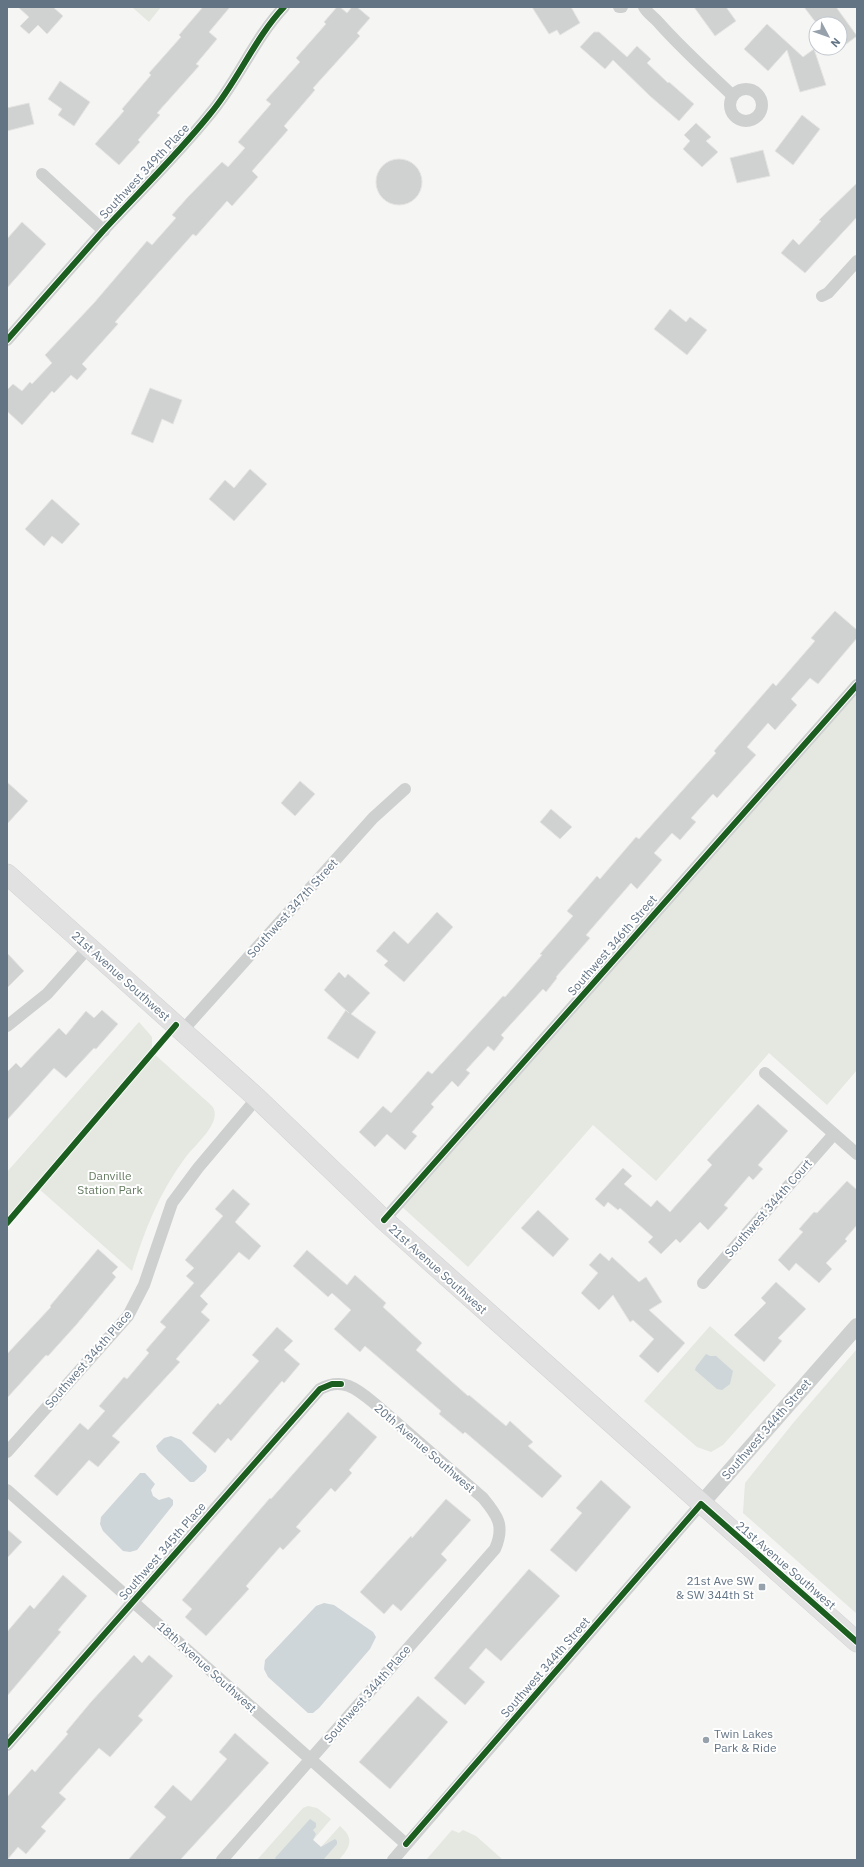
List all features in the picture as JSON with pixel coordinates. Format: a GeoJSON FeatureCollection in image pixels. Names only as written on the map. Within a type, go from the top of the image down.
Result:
{"type":"FeatureCollection","features":[{"type":"Feature","properties":{"kind":"main road","name":"21st Avenue Southwest"},"geometry":{"type":"LineString","coordinates":[[7,874],[183,1030],[257,1098],[384,1220],[857,1642]]}},
{"type":"Feature","properties":{"kind":"street","name":"Southwest 349th Place"},"geometry":{"type":"LineString","coordinates":[[7,340],[212,113],[230,88],[253,47],[284,7]]}},
{"type":"Feature","properties":{"kind":"street"},"geometry":{"type":"LineString","coordinates":[[644,7],[687,54],[733,96]]}},
{"type":"Feature","properties":{"kind":"street"},"geometry":{"type":"LineString","coordinates":[[42,174],[104,231]]}},
{"type":"Feature","properties":{"kind":"street"},"geometry":{"type":"LineString","coordinates":[[822,296],[828,293],[857,261]]}},
{"type":"Feature","properties":{"kind":"street","name":"Southwest 346th Street"},"geometry":{"type":"LineString","coordinates":[[384,1220],[857,685]]}},
{"type":"Feature","properties":{"kind":"street","name":"Southwest 347th Street"},"geometry":{"type":"LineString","coordinates":[[183,1030],[373,818],[404,790]]}},
{"type":"Feature","properties":{"kind":"street"},"geometry":{"type":"LineString","coordinates":[[7,1026],[47,994],[89,947]]}},
{"type":"Feature","properties":{"kind":"street"},"geometry":{"type":"LineString","coordinates":[[765,1073],[857,1154]]}},
{"type":"Feature","properties":{"kind":"street","name":"Southwest 346th Place"},"geometry":{"type":"LineString","coordinates":[[7,1452],[128,1316],[144,1285],[172,1203],[198,1168],[257,1098]]}},
{"type":"Feature","properties":{"kind":"street","name":"Southwest 344th Court"},"geometry":{"type":"LineString","coordinates":[[703,1283],[834,1134]]}},
{"type":"Feature","properties":{"kind":"street","name":"Southwest 344th Street"},"geometry":{"type":"LineString","coordinates":[[393,1860],[857,1326]]}},
{"type":"Feature","properties":{"kind":"street","name":"Southwest 345th Place"},"geometry":{"type":"LineString","coordinates":[[7,1745],[132,1601],[320,1389],[332,1384],[341,1384]]}},
{"type":"Feature","properties":{"kind":"street","name":"20th Avenue Southwest"},"geometry":{"type":"LineString","coordinates":[[341,1384],[356,1390],[369,1399],[483,1498],[494,1512],[500,1523]]}},
{"type":"Feature","properties":{"kind":"street","name":"18th Avenue Southwest"},"geometry":{"type":"LineString","coordinates":[[7,1490],[406,1844]]}},
{"type":"Feature","properties":{"kind":"street","name":"Southwest 344th Place"},"geometry":{"type":"LineString","coordinates":[[222,1860],[495,1549],[499,1541],[500,1523]]}},
{"type":"Feature","properties":{"kind":"green space"},"geometry":{"type":"Polygon","coordinates":[[[132,7],[161,7],[149,22],[132,7]]]}},
{"type":"Feature","properties":{"kind":"green space"},"geometry":{"type":"Polygon","coordinates":[[[857,685],[857,1070],[827,1105],[769,1053],[656,1181],[593,1125],[468,1267],[399,1204],[857,685]]]}},
{"type":"Feature","properties":{"kind":"green space","name":"Danville Station Park"},"geometry":{"type":"Polygon","coordinates":[[[139,1022],[152,1037],[152,1052],[212,1106],[215,1112],[211,1126],[185,1158],[167,1185],[147,1227],[132,1271],[38,1188],[7,1223],[7,1172],[139,1022]]]}},
{"type":"Feature","properties":{"kind":"green space"},"geometry":{"type":"Polygon","coordinates":[[[710,1326],[776,1385],[723,1445],[711,1452],[697,1447],[644,1401],[710,1326]]]}},
{"type":"Feature","properties":{"kind":"green space"},"geometry":{"type":"Polygon","coordinates":[[[857,1349],[857,1614],[743,1513],[745,1483],[794,1422],[857,1349]]]}},
{"type":"Feature","properties":{"kind":"green space"},"geometry":{"type":"Polygon","coordinates":[[[308,1806],[317,1808],[331,1819],[313,1840],[321,1847],[340,1826],[348,1835],[348,1847],[339,1860],[257,1860],[303,1808],[308,1806]]]}},
{"type":"Feature","properties":{"kind":"green space"},"geometry":{"type":"Polygon","coordinates":[[[452,1830],[459,1833],[463,1830],[476,1836],[503,1860],[426,1860],[452,1830]]]}},
{"type":"Feature","properties":{"kind":"shaded area"},"geometry":{"type":"Polygon","coordinates":[[[706,1354],[716,1356],[733,1371],[730,1384],[722,1390],[717,1389],[695,1370],[706,1354]]]}},
{"type":"Feature","properties":{"kind":"shaded area"},"geometry":{"type":"Polygon","coordinates":[[[171,1436],[181,1440],[207,1466],[206,1471],[194,1482],[190,1482],[158,1451],[156,1446],[164,1438],[171,1436]]]}},
{"type":"Feature","properties":{"kind":"shaded area"},"geometry":{"type":"Polygon","coordinates":[[[140,1473],[145,1473],[155,1484],[151,1490],[153,1496],[159,1500],[169,1497],[173,1500],[173,1505],[137,1550],[130,1552],[123,1551],[103,1531],[100,1524],[101,1517],[140,1473]]]}},
{"type":"Feature","properties":{"kind":"shaded area"},"geometry":{"type":"Polygon","coordinates":[[[324,1603],[334,1605],[373,1632],[376,1637],[370,1649],[319,1708],[313,1713],[308,1713],[268,1677],[264,1669],[265,1660],[316,1606],[324,1603]]]}},
{"type":"Feature","properties":{"kind":"shaded area"},"geometry":{"type":"Polygon","coordinates":[[[310,1819],[316,1823],[316,1827],[313,1830],[316,1834],[313,1840],[321,1847],[335,1839],[337,1844],[323,1860],[276,1860],[275,1858],[310,1819]]]}},
{"type":"Feature","properties":{"kind":"building"},"geometry":{"type":"Polygon","coordinates":[[[18,7],[53,7],[63,16],[47,34],[38,25],[29,34],[20,26],[29,17],[18,7]]]}},
{"type":"Feature","properties":{"kind":"building"},"geometry":{"type":"Polygon","coordinates":[[[203,7],[230,7],[209,32],[217,39],[196,64],[199,66],[157,113],[160,115],[138,140],[140,142],[119,165],[95,144],[124,111],[122,109],[151,75],[149,73],[181,37],[179,35],[203,7]]]}},
{"type":"Feature","properties":{"kind":"building"},"geometry":{"type":"Polygon","coordinates":[[[337,7],[340,7],[347,13],[352,7],[357,7],[370,18],[357,33],[360,36],[313,88],[315,90],[284,126],[288,130],[252,171],[258,177],[232,206],[227,201],[196,236],[193,234],[115,322],[118,324],[82,364],[87,369],[77,380],[71,375],[54,393],[52,391],[22,425],[7,411],[7,390],[13,384],[22,391],[30,382],[32,384],[52,363],[45,355],[94,303],[147,241],[152,245],[176,218],[172,215],[188,197],[222,162],[228,167],[245,148],[238,142],[271,104],[266,100],[300,62],[296,58],[326,24],[324,22],[337,7]]]}},
{"type":"Feature","properties":{"kind":"building"},"geometry":{"type":"Polygon","coordinates":[[[532,7],[571,7],[580,23],[560,35],[557,30],[549,34],[532,7]]]}},
{"type":"Feature","properties":{"kind":"building"},"geometry":{"type":"Polygon","coordinates":[[[694,7],[726,7],[736,21],[715,36],[694,7]]]}},
{"type":"Feature","properties":{"kind":"building"},"geometry":{"type":"Polygon","coordinates":[[[804,7],[836,7],[843,16],[811,16],[804,7]]]}},
{"type":"Feature","properties":{"kind":"building"},"geometry":{"type":"Polygon","coordinates":[[[767,24],[803,57],[808,53],[808,56],[816,56],[826,85],[800,92],[787,50],[768,71],[744,49],[767,24]]]}},
{"type":"Feature","properties":{"kind":"building"},"geometry":{"type":"Polygon","coordinates":[[[848,24],[857,36],[848,43],[848,24]]]}},
{"type":"Feature","properties":{"kind":"building"},"geometry":{"type":"Polygon","coordinates":[[[594,32],[599,32],[627,57],[637,46],[651,59],[647,63],[668,83],[669,82],[694,104],[679,121],[650,96],[613,60],[605,69],[580,47],[594,32]]]}},
{"type":"Feature","properties":{"kind":"building"},"geometry":{"type":"Polygon","coordinates":[[[60,81],[90,102],[74,126],[58,115],[62,109],[48,99],[60,81]]]}},
{"type":"Feature","properties":{"kind":"building"},"geometry":{"type":"Polygon","coordinates":[[[29,103],[34,124],[7,131],[7,108],[29,103]]]}},
{"type":"Feature","properties":{"kind":"building"},"geometry":{"type":"Polygon","coordinates":[[[802,115],[820,129],[793,165],[775,151],[802,115]]]}},
{"type":"Feature","properties":{"kind":"building"},"geometry":{"type":"Polygon","coordinates":[[[696,123],[711,137],[706,141],[718,152],[702,167],[683,149],[690,141],[684,135],[696,123]]]}},
{"type":"Feature","properties":{"kind":"building"},"geometry":{"type":"Polygon","coordinates":[[[763,150],[770,176],[737,183],[730,158],[763,150]]]}},
{"type":"Feature","properties":{"kind":"building"},"geometry":{"type":"Polygon","coordinates":[[[404,159],[408,160],[418,169],[421,173],[421,191],[412,201],[404,205],[394,205],[386,201],[377,191],[376,177],[380,169],[390,160],[404,159]]]}},
{"type":"Feature","properties":{"kind":"building"},"geometry":{"type":"Polygon","coordinates":[[[857,183],[857,217],[805,273],[781,253],[793,239],[799,245],[821,221],[819,220],[857,183]]]}},
{"type":"Feature","properties":{"kind":"building"},"geometry":{"type":"Polygon","coordinates":[[[22,222],[46,244],[7,288],[7,239],[22,222]]]}},
{"type":"Feature","properties":{"kind":"building"},"geometry":{"type":"Polygon","coordinates":[[[670,309],[686,322],[690,317],[707,330],[687,355],[654,329],[670,309]]]}},
{"type":"Feature","properties":{"kind":"building"},"geometry":{"type":"Polygon","coordinates":[[[150,388],[182,400],[173,424],[162,419],[153,443],[131,434],[150,388]]]}},
{"type":"Feature","properties":{"kind":"building"},"geometry":{"type":"Polygon","coordinates":[[[250,469],[267,484],[234,521],[209,499],[225,480],[234,488],[250,469]]]}},
{"type":"Feature","properties":{"kind":"building"},"geometry":{"type":"Polygon","coordinates":[[[52,499],[80,524],[62,544],[52,536],[44,546],[25,529],[52,499]]]}},
{"type":"Feature","properties":{"kind":"building"},"geometry":{"type":"Polygon","coordinates":[[[835,611],[857,630],[857,638],[818,684],[810,678],[791,699],[797,705],[775,730],[768,723],[747,747],[756,755],[717,798],[713,794],[691,818],[696,822],[680,840],[672,833],[654,853],[662,860],[637,889],[631,883],[586,935],[590,938],[556,977],[557,978],[546,992],[543,989],[501,1035],[504,1038],[494,1051],[488,1046],[466,1070],[470,1073],[458,1087],[452,1081],[431,1104],[434,1107],[412,1132],[417,1136],[405,1150],[387,1134],[375,1147],[359,1132],[383,1106],[391,1113],[428,1071],[432,1074],[503,996],[505,997],[542,955],[540,954],[573,916],[567,911],[597,876],[600,879],[636,837],[639,839],[716,753],[714,751],[773,683],[776,686],[815,641],[811,638],[835,611]]]}},
{"type":"Feature","properties":{"kind":"building"},"geometry":{"type":"Polygon","coordinates":[[[300,781],[315,794],[295,816],[281,803],[300,781]]]}},
{"type":"Feature","properties":{"kind":"building"},"geometry":{"type":"Polygon","coordinates":[[[7,782],[28,801],[7,824],[7,782]]]}},
{"type":"Feature","properties":{"kind":"building"},"geometry":{"type":"Polygon","coordinates":[[[551,809],[572,827],[560,839],[540,822],[551,809]]]}},
{"type":"Feature","properties":{"kind":"building"},"geometry":{"type":"Polygon","coordinates":[[[437,912],[453,927],[404,982],[384,965],[388,961],[376,951],[394,931],[408,944],[437,912]]]}},
{"type":"Feature","properties":{"kind":"building"},"geometry":{"type":"Polygon","coordinates":[[[7,953],[24,971],[7,988],[7,953]]]}},
{"type":"Feature","properties":{"kind":"building"},"geometry":{"type":"Polygon","coordinates":[[[339,972],[345,978],[348,974],[370,993],[351,1014],[376,1032],[358,1059],[327,1038],[346,1010],[324,990],[339,972]]]}},
{"type":"Feature","properties":{"kind":"building"},"geometry":{"type":"Polygon","coordinates":[[[102,1010],[118,1024],[96,1049],[94,1048],[66,1078],[54,1068],[7,1120],[7,1072],[16,1063],[21,1068],[59,1028],[66,1035],[86,1011],[94,1018],[102,1010]]]}},
{"type":"Feature","properties":{"kind":"building"},"geometry":{"type":"Polygon","coordinates":[[[758,1104],[788,1131],[758,1165],[763,1169],[753,1180],[749,1176],[724,1205],[728,1208],[708,1230],[700,1222],[680,1243],[676,1239],[661,1254],[648,1242],[653,1237],[620,1208],[618,1210],[608,1202],[604,1207],[595,1199],[623,1168],[632,1176],[624,1184],[651,1207],[657,1200],[670,1212],[712,1165],[707,1160],[758,1104]]]}},
{"type":"Feature","properties":{"kind":"building"},"geometry":{"type":"Polygon","coordinates":[[[847,1181],[857,1190],[857,1225],[845,1239],[847,1241],[826,1263],[832,1269],[819,1283],[796,1263],[789,1271],[778,1260],[803,1232],[799,1229],[814,1212],[817,1213],[847,1181]]]}},
{"type":"Feature","properties":{"kind":"building"},"geometry":{"type":"Polygon","coordinates":[[[233,1189],[250,1204],[235,1222],[261,1246],[249,1260],[239,1252],[200,1296],[208,1304],[201,1312],[210,1320],[176,1359],[180,1362],[112,1436],[120,1442],[98,1467],[89,1460],[57,1496],[34,1476],[80,1423],[88,1430],[105,1411],[99,1406],[124,1377],[127,1379],[149,1353],[146,1350],[166,1327],[160,1322],[194,1283],[186,1276],[194,1268],[185,1260],[223,1216],[215,1209],[233,1189]]]}},
{"type":"Feature","properties":{"kind":"building"},"geometry":{"type":"Polygon","coordinates":[[[538,1210],[569,1239],[553,1257],[521,1228],[538,1210]]]}},
{"type":"Feature","properties":{"kind":"building"},"geometry":{"type":"Polygon","coordinates":[[[98,1249],[118,1267],[112,1273],[116,1277],[76,1325],[7,1398],[7,1354],[51,1307],[50,1306],[98,1249]]]}},
{"type":"Feature","properties":{"kind":"building"},"geometry":{"type":"Polygon","coordinates":[[[307,1250],[347,1285],[355,1275],[386,1303],[383,1307],[422,1343],[416,1350],[468,1396],[469,1395],[506,1426],[510,1421],[533,1442],[528,1446],[562,1476],[542,1498],[465,1432],[463,1434],[439,1414],[441,1411],[365,1346],[360,1352],[334,1329],[351,1310],[332,1293],[328,1297],[293,1266],[307,1250]]]}},
{"type":"Feature","properties":{"kind":"building"},"geometry":{"type":"Polygon","coordinates":[[[600,1253],[609,1261],[612,1257],[639,1282],[646,1277],[662,1302],[649,1310],[685,1343],[658,1373],[639,1356],[654,1339],[633,1320],[630,1322],[613,1295],[599,1310],[581,1293],[598,1273],[589,1265],[600,1253]]]}},
{"type":"Feature","properties":{"kind":"building"},"geometry":{"type":"Polygon","coordinates":[[[776,1282],[806,1309],[778,1338],[782,1341],[764,1362],[734,1335],[766,1303],[761,1298],[776,1282]]]}},
{"type":"Feature","properties":{"kind":"building"},"geometry":{"type":"Polygon","coordinates":[[[277,1327],[293,1341],[284,1350],[300,1364],[284,1383],[282,1381],[231,1441],[228,1438],[215,1453],[192,1433],[218,1403],[220,1405],[259,1361],[252,1355],[277,1327]]]}},
{"type":"Feature","properties":{"kind":"building"},"geometry":{"type":"Polygon","coordinates":[[[348,1412],[377,1437],[349,1470],[352,1473],[335,1492],[331,1488],[296,1527],[301,1531],[283,1550],[280,1547],[246,1586],[249,1589],[206,1636],[185,1617],[192,1609],[182,1600],[270,1498],[271,1499],[348,1412]]]}},
{"type":"Feature","properties":{"kind":"building"},"geometry":{"type":"Polygon","coordinates":[[[601,1480],[631,1507],[576,1572],[550,1550],[582,1513],[576,1508],[601,1480]]]}},
{"type":"Feature","properties":{"kind":"building"},"geometry":{"type":"Polygon","coordinates":[[[446,1499],[471,1520],[441,1554],[447,1560],[401,1611],[393,1604],[384,1614],[360,1592],[411,1536],[412,1538],[446,1499]]]}},
{"type":"Feature","properties":{"kind":"building"},"geometry":{"type":"Polygon","coordinates":[[[7,1529],[22,1542],[7,1558],[7,1529]]]}},
{"type":"Feature","properties":{"kind":"building"},"geometry":{"type":"Polygon","coordinates":[[[529,1569],[560,1596],[501,1661],[486,1648],[469,1668],[485,1682],[465,1705],[434,1678],[529,1569]]]}},
{"type":"Feature","properties":{"kind":"building"},"geometry":{"type":"Polygon","coordinates":[[[63,1575],[87,1596],[58,1630],[61,1632],[7,1696],[7,1632],[30,1605],[34,1609],[63,1575]]]}},
{"type":"Feature","properties":{"kind":"building"},"geometry":{"type":"Polygon","coordinates":[[[134,1655],[142,1663],[149,1655],[173,1676],[138,1716],[143,1720],[110,1757],[99,1748],[59,1793],[66,1799],[41,1827],[46,1831],[26,1854],[18,1847],[7,1860],[7,1797],[32,1769],[35,1772],[68,1734],[66,1732],[91,1702],[134,1655]]]}},
{"type":"Feature","properties":{"kind":"building"},"geometry":{"type":"Polygon","coordinates":[[[418,1696],[448,1722],[390,1789],[359,1762],[418,1696]]]}},
{"type":"Feature","properties":{"kind":"building"},"geometry":{"type":"Polygon","coordinates":[[[235,1733],[269,1763],[180,1860],[128,1860],[166,1817],[154,1807],[173,1785],[191,1801],[227,1759],[219,1752],[235,1733]]]}},
{"type":"Feature","properties":{"kind":"cycle path"},"geometry":{"type":"LineString","coordinates":[[7,340],[103,231],[171,159],[197,129],[220,101],[273,19],[284,7]]}},
{"type":"Feature","properties":{"kind":"cycle path"},"geometry":{"type":"LineString","coordinates":[[384,1220],[857,685]]}},
{"type":"Feature","properties":{"kind":"cycle path"},"geometry":{"type":"LineString","coordinates":[[7,1223],[176,1025]]}},
{"type":"Feature","properties":{"kind":"cycle path"},"geometry":{"type":"LineString","coordinates":[[7,1745],[320,1389],[332,1384],[341,1384]]}},
{"type":"Feature","properties":{"kind":"cycle path"},"geometry":{"type":"LineString","coordinates":[[406,1844],[701,1504],[857,1642]]}},
{"type":"Feature","properties":{"kind":"place","name":"21st Ave SW & SW 344th St"},"geometry":{"type":"Point","coordinates":[762,1587]}},
{"type":"Feature","properties":{"kind":"place","name":"Twin Lakes Park & Ride"},"geometry":{"type":"Point","coordinates":[706,1740]}}]}
